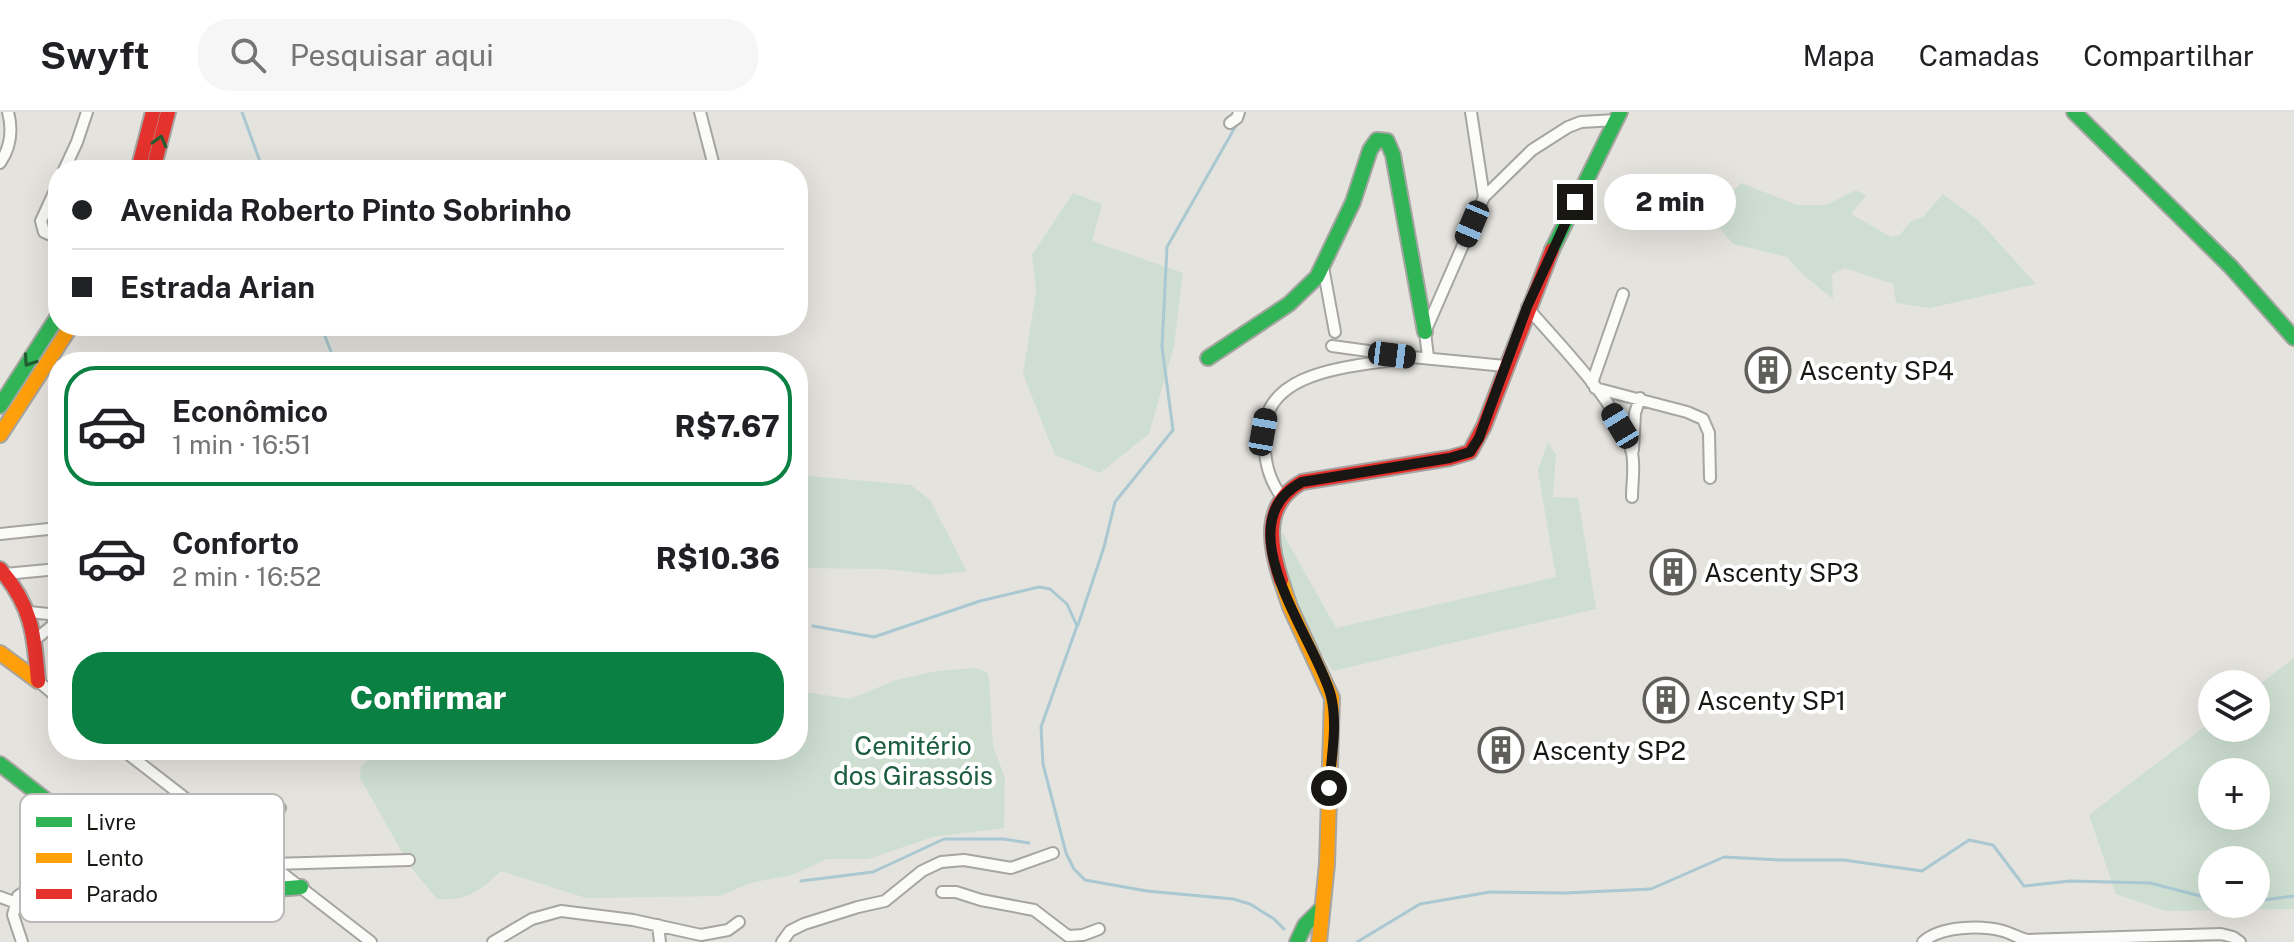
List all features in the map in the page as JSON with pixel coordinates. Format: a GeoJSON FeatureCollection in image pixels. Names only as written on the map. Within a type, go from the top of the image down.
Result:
{"type":"FeatureCollection","features":[{"type":"Feature","properties":{"kind":"street"},"geometry":{"type":"LineString","coordinates":[[0,163],[11,138],[8,112]]}},
{"type":"Feature","properties":{"kind":"street"},"geometry":{"type":"LineString","coordinates":[[69,160],[87,112]]}},
{"type":"Feature","properties":{"kind":"street"},"geometry":{"type":"LineString","coordinates":[[141,160],[153,112]]}},
{"type":"Feature","properties":{"kind":"street"},"geometry":{"type":"LineString","coordinates":[[156,160],[168,112]]}},
{"type":"Feature","properties":{"kind":"street"},"geometry":{"type":"LineString","coordinates":[[700,112],[712,160]]}},
{"type":"Feature","properties":{"kind":"street"},"geometry":{"type":"LineString","coordinates":[[1230,123],[1239,112]]}},
{"type":"Feature","properties":{"kind":"street"},"geometry":{"type":"LineString","coordinates":[[1471,112],[1484,197]]}},
{"type":"Feature","properties":{"kind":"street"},"geometry":{"type":"LineString","coordinates":[[2074,112],[2231,267],[2294,338]]}},
{"type":"Feature","properties":{"kind":"street"},"geometry":{"type":"LineString","coordinates":[[1425,332],[1484,197],[1532,150],[1568,127],[1618,116]]}},
{"type":"Feature","properties":{"kind":"street"},"geometry":{"type":"LineString","coordinates":[[1319,942],[1327,864],[1332,698],[1280,582],[1272,551],[1274,520],[1282,497],[1302,482],[1470,452],[1479,438],[1527,307],[1618,116]]}},
{"type":"Feature","properties":{"kind":"street"},"geometry":{"type":"LineString","coordinates":[[1208,358],[1289,304],[1317,277],[1353,202],[1374,143],[1382,139],[1387,141],[1393,155],[1428,357]]}},
{"type":"Feature","properties":{"kind":"street"},"geometry":{"type":"LineString","coordinates":[[48,206],[41,221],[44,232],[48,234]]}},
{"type":"Feature","properties":{"kind":"street"},"geometry":{"type":"LineString","coordinates":[[1323,267],[1335,332]]}},
{"type":"Feature","properties":{"kind":"street"},"geometry":{"type":"LineString","coordinates":[[1594,386],[1623,294]]}},
{"type":"Feature","properties":{"kind":"street"},"geometry":{"type":"LineString","coordinates":[[1527,307],[1594,386],[1620,426],[1633,456]]}},
{"type":"Feature","properties":{"kind":"street"},"geometry":{"type":"LineString","coordinates":[[0,406],[48,332]]}},
{"type":"Feature","properties":{"kind":"street"},"geometry":{"type":"LineString","coordinates":[[1332,346],[1505,366]]}},
{"type":"Feature","properties":{"kind":"street"},"geometry":{"type":"LineString","coordinates":[[1282,497],[1272,485],[1267,469],[1263,432],[1272,403],[1282,391],[1295,381],[1313,376],[1412,357]]}},
{"type":"Feature","properties":{"kind":"street"},"geometry":{"type":"LineString","coordinates":[[0,435],[48,361]]}},
{"type":"Feature","properties":{"kind":"street"},"geometry":{"type":"LineString","coordinates":[[1594,386],[1703,419],[1709,433],[1710,478]]}},
{"type":"Feature","properties":{"kind":"street"},"geometry":{"type":"LineString","coordinates":[[1632,497],[1635,413],[1640,398]]}},
{"type":"Feature","properties":{"kind":"street"},"geometry":{"type":"LineString","coordinates":[[0,534],[48,529]]}},
{"type":"Feature","properties":{"kind":"street"},"geometry":{"type":"LineString","coordinates":[[2,571],[48,569]]}},
{"type":"Feature","properties":{"kind":"street"},"geometry":{"type":"LineString","coordinates":[[2,571],[29,612],[36,639],[38,681]]}},
{"type":"Feature","properties":{"kind":"street"},"geometry":{"type":"LineString","coordinates":[[29,612],[48,614]]}},
{"type":"Feature","properties":{"kind":"street"},"geometry":{"type":"LineString","coordinates":[[36,639],[48,629]]}},
{"type":"Feature","properties":{"kind":"street"},"geometry":{"type":"LineString","coordinates":[[0,653],[48,690]]}},
{"type":"Feature","properties":{"kind":"street"},"geometry":{"type":"LineString","coordinates":[[136,760],[181,794]]}},
{"type":"Feature","properties":{"kind":"street"},"geometry":{"type":"LineString","coordinates":[[0,764],[38,794]]}},
{"type":"Feature","properties":{"kind":"street"},"geometry":{"type":"LineString","coordinates":[[782,942],[790,931],[804,924],[885,901],[931,866],[964,860],[1011,868],[1053,853]]}},
{"type":"Feature","properties":{"kind":"street"},"geometry":{"type":"LineString","coordinates":[[284,864],[409,860]]}},
{"type":"Feature","properties":{"kind":"street"},"geometry":{"type":"LineString","coordinates":[[284,874],[371,942]]}},
{"type":"Feature","properties":{"kind":"street"},"geometry":{"type":"LineString","coordinates":[[284,888],[301,887]]}},
{"type":"Feature","properties":{"kind":"street"},"geometry":{"type":"LineString","coordinates":[[942,892],[956,892],[1034,910],[1068,936],[1099,929]]}},
{"type":"Feature","properties":{"kind":"street"},"geometry":{"type":"LineString","coordinates":[[20,894],[14,902],[13,915],[22,942]]}},
{"type":"Feature","properties":{"kind":"street"},"geometry":{"type":"LineString","coordinates":[[0,897],[14,902]]}},
{"type":"Feature","properties":{"kind":"street"},"geometry":{"type":"LineString","coordinates":[[1297,942],[1305,925],[1321,909]]}},
{"type":"Feature","properties":{"kind":"street"},"geometry":{"type":"LineString","coordinates":[[493,942],[532,919],[561,911],[658,925],[707,935],[718,942]]}},
{"type":"Feature","properties":{"kind":"street"},"geometry":{"type":"LineString","coordinates":[[707,935],[728,930],[739,922]]}},
{"type":"Feature","properties":{"kind":"street"},"geometry":{"type":"LineString","coordinates":[[658,925],[660,942]]}},
{"type":"Feature","properties":{"kind":"street"},"geometry":{"type":"LineString","coordinates":[[1923,942],[1930,936],[1944,932],[1982,929],[2027,940],[2116,940],[2221,934],[2240,942]]}},
{"type":"Feature","properties":{"kind":"green space"},"geometry":{"type":"Polygon","coordinates":[[[1741,183],[1797,205],[1826,205],[1856,190],[1866,196],[1851,214],[1891,237],[1900,235],[1910,222],[1924,216],[1943,194],[1978,220],[2036,284],[1930,308],[1896,303],[1893,284],[1845,268],[1832,274],[1833,299],[1787,257],[1733,244],[1714,222],[1721,203],[1741,183]]]}},
{"type":"Feature","properties":{"kind":"green space"},"geometry":{"type":"Polygon","coordinates":[[[1073,193],[1102,204],[1092,241],[1183,273],[1174,346],[1149,434],[1100,473],[1055,455],[1023,374],[1036,292],[1032,255],[1073,193]]]}},
{"type":"Feature","properties":{"kind":"green space"},"geometry":{"type":"Polygon","coordinates":[[[1548,442],[1556,455],[1553,497],[1578,498],[1596,609],[1333,671],[1296,608],[1280,572],[1274,541],[1283,505],[1282,532],[1336,628],[1556,577],[1538,470],[1548,442]]]}},
{"type":"Feature","properties":{"kind":"green space"},"geometry":{"type":"Polygon","coordinates":[[[808,476],[911,485],[930,500],[967,571],[936,575],[887,569],[808,568],[808,476]]]}},
{"type":"Feature","properties":{"kind":"green space"},"geometry":{"type":"Polygon","coordinates":[[[2294,658],[2294,909],[2270,909],[2270,846],[2198,846],[2198,910],[2166,911],[2116,894],[2089,815],[2198,732],[2198,742],[2270,742],[2270,676],[2294,658]]]}},
{"type":"Feature","properties":{"kind":"green space","name":"Cemitério dos Girassóis"},"geometry":{"type":"Polygon","coordinates":[[[976,668],[987,672],[993,746],[1005,778],[1004,828],[933,837],[868,859],[827,859],[792,875],[750,883],[720,896],[586,898],[501,871],[472,893],[456,899],[437,899],[410,866],[360,778],[361,766],[368,760],[808,760],[808,693],[850,699],[896,680],[937,671],[976,668]]]}},
{"type":"Feature","properties":{"kind":"waterway"},"geometry":{"type":"LineString","coordinates":[[242,112],[259,160]]}},
{"type":"Feature","properties":{"kind":"waterway"},"geometry":{"type":"LineString","coordinates":[[1078,625],[1104,547],[1115,502],[1173,430],[1162,347],[1167,247],[1238,122]]}},
{"type":"Feature","properties":{"kind":"waterway"},"geometry":{"type":"LineString","coordinates":[[325,336],[331,352]]}},
{"type":"Feature","properties":{"kind":"waterway"},"geometry":{"type":"LineString","coordinates":[[813,626],[874,637],[980,601],[1039,587],[1050,589],[1067,604],[1077,626],[1041,727],[1043,764],[1066,853],[1074,869],[1085,880],[1147,891],[1233,899],[1250,904],[1284,929]]}},
{"type":"Feature","properties":{"kind":"waterway"},"geometry":{"type":"LineString","coordinates":[[801,881],[873,872],[944,839],[1004,839],[1029,843]]}},
{"type":"Feature","properties":{"kind":"waterway"},"geometry":{"type":"LineString","coordinates":[[1357,942],[1420,904],[1490,892],[1651,889],[1724,857],[1844,860],[1922,871],[1969,840],[1993,845],[2024,886],[2070,881],[2150,883],[2198,895]]}},
{"type":"Feature","properties":{"kind":"waterway"},"geometry":{"type":"LineString","coordinates":[[2270,899],[2294,896]]}},
{"type":"Feature","properties":{"kind":"traffic: fast"},"geometry":{"type":"LineString","coordinates":[[1552,250],[1620,112]]}},
{"type":"Feature","properties":{"kind":"traffic: fast"},"geometry":{"type":"LineString","coordinates":[[2074,112],[2231,267],[2294,338]]}},
{"type":"Feature","properties":{"kind":"traffic: fast"},"geometry":{"type":"LineString","coordinates":[[1208,358],[1289,304],[1317,277],[1353,202],[1370,150],[1377,140],[1387,141],[1393,155],[1425,332]]}},
{"type":"Feature","properties":{"kind":"traffic: fast"},"geometry":{"type":"LineString","coordinates":[[0,406],[48,332]]}},
{"type":"Feature","properties":{"kind":"traffic: fast"},"geometry":{"type":"LineString","coordinates":[[0,764],[38,794]]}},
{"type":"Feature","properties":{"kind":"traffic: fast"},"geometry":{"type":"LineString","coordinates":[[284,888],[301,887]]}},
{"type":"Feature","properties":{"kind":"traffic: fast"},"geometry":{"type":"LineString","coordinates":[[1297,942],[1305,925],[1321,909]]}},
{"type":"Feature","properties":{"kind":"traffic: slow"},"geometry":{"type":"LineString","coordinates":[[54,352],[64,336]]}},
{"type":"Feature","properties":{"kind":"traffic: slow"},"geometry":{"type":"LineString","coordinates":[[0,435],[48,361]]}},
{"type":"Feature","properties":{"kind":"traffic: slow"},"geometry":{"type":"LineString","coordinates":[[1281,580],[1290,607],[1332,698],[1327,864],[1319,942]]}},
{"type":"Feature","properties":{"kind":"traffic: slow"},"geometry":{"type":"LineString","coordinates":[[0,653],[38,681]]}},
{"type":"Feature","properties":{"kind":"traffic: jam"},"geometry":{"type":"LineString","coordinates":[[141,160],[153,112]]}},
{"type":"Feature","properties":{"kind":"traffic: jam"},"geometry":{"type":"LineString","coordinates":[[156,160],[168,112]]}},
{"type":"Feature","properties":{"kind":"traffic: jam"},"geometry":{"type":"LineString","coordinates":[[1281,580],[1272,525],[1281,501],[1302,482],[1470,452],[1484,426],[1552,250]]}},
{"type":"Feature","properties":{"kind":"traffic: jam"},"geometry":{"type":"LineString","coordinates":[[0,569],[19,596],[30,621],[38,681]]}},
{"type":"Feature","properties":{"kind":"place","name":"Ascenty SP4"},"geometry":{"type":"Point","coordinates":[1768,370]}},
{"type":"Feature","properties":{"kind":"place","name":"Ascenty SP3"},"geometry":{"type":"Point","coordinates":[1673,572]}},
{"type":"Feature","properties":{"kind":"place","name":"Ascenty SP1"},"geometry":{"type":"Point","coordinates":[1666,700]}},
{"type":"Feature","properties":{"kind":"place","name":"Ascenty SP2"},"geometry":{"type":"Point","coordinates":[1501,750]}},
{"type":"Feature","properties":{"kind":"route"},"geometry":{"type":"LineString","coordinates":[[1329,788],[1332,698],[1290,607],[1275,565],[1271,537],[1277,507],[1282,497],[1302,482],[1464,456],[1470,452],[1479,438],[1545,263],[1575,202]]}}]}
